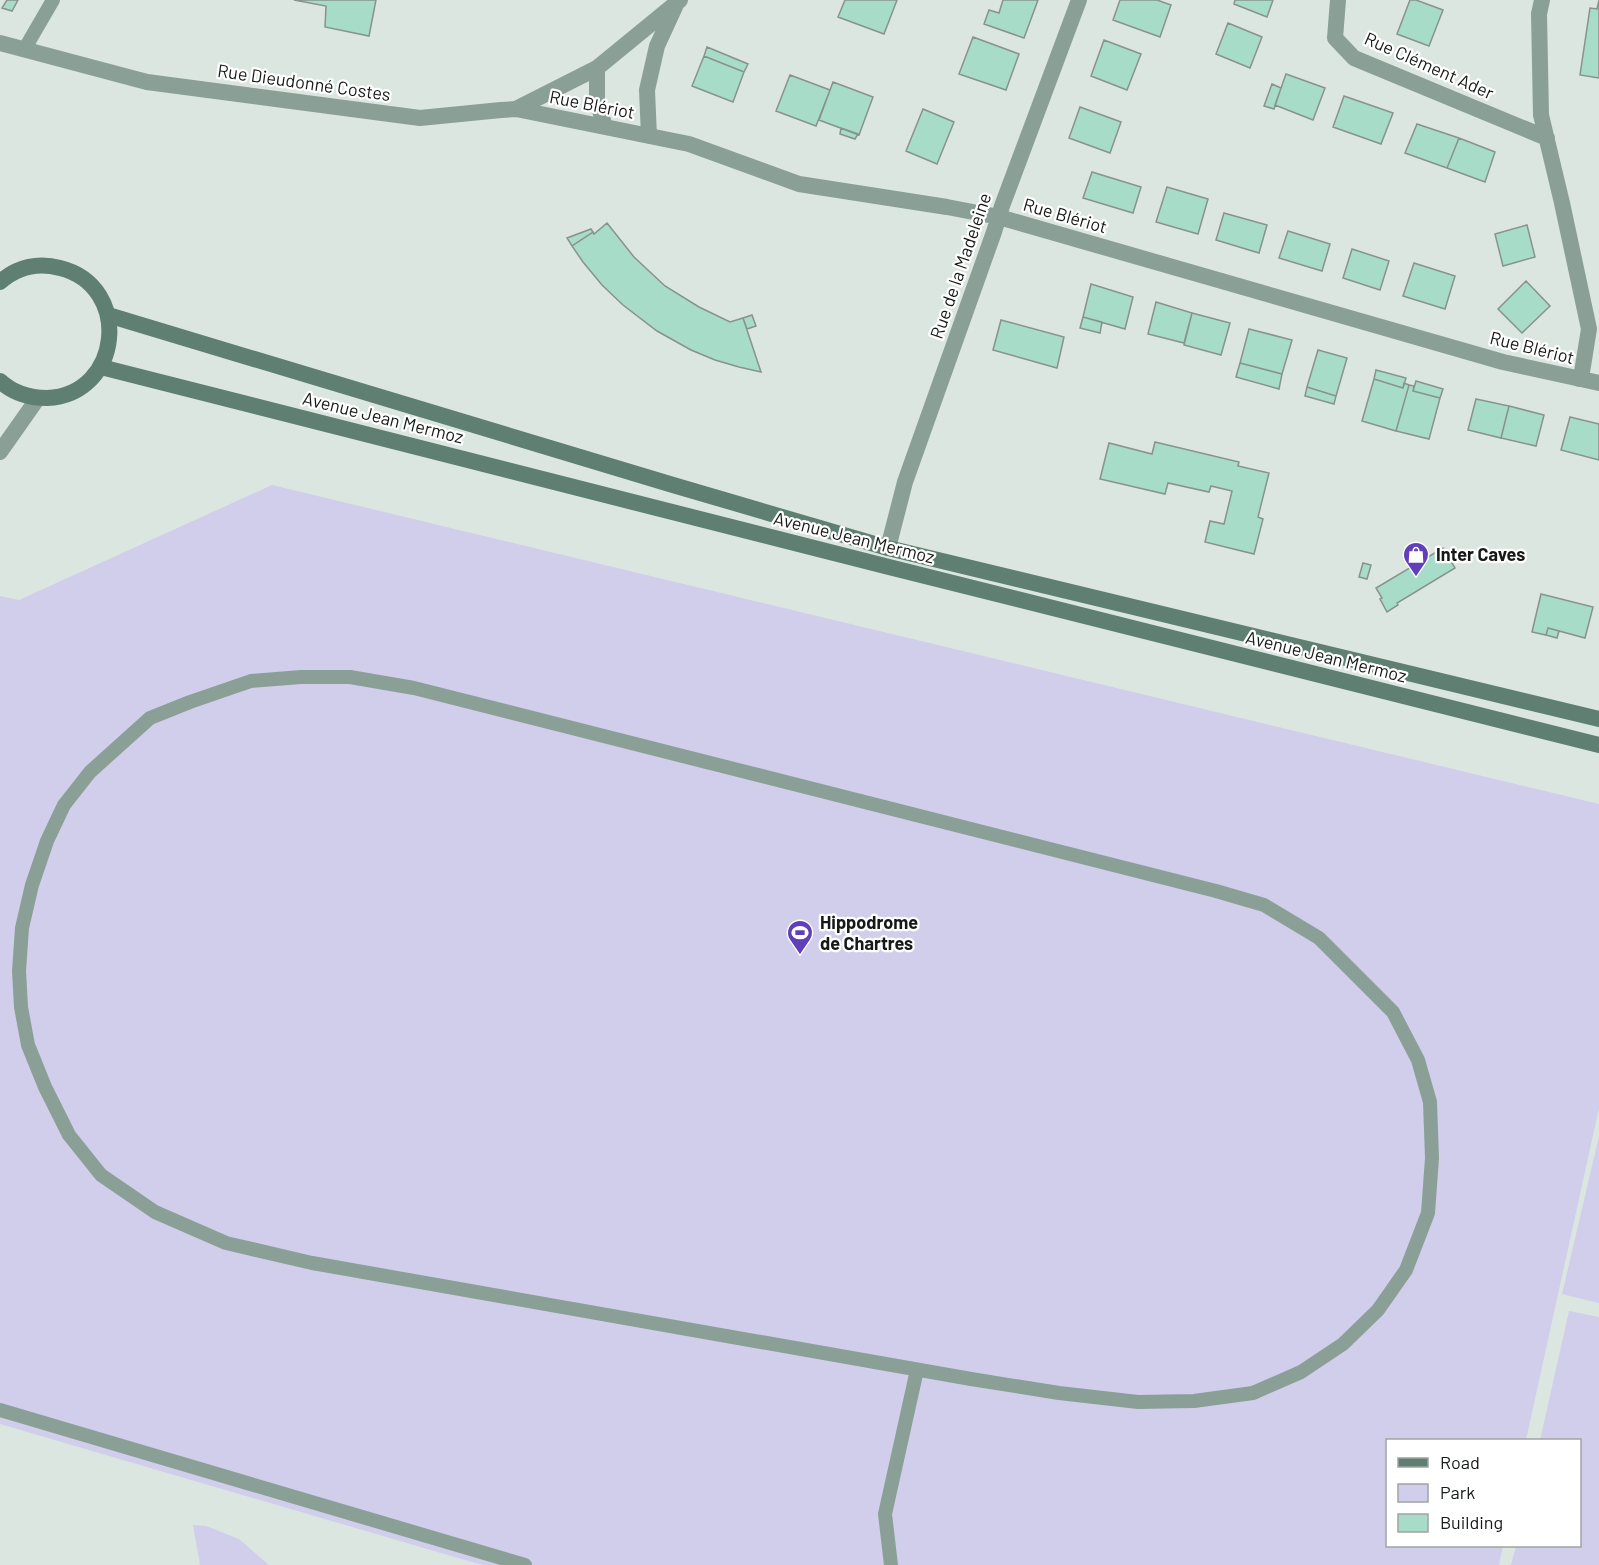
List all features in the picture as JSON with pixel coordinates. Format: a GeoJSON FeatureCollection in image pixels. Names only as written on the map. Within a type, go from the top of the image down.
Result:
{"type":"FeatureCollection","features":[{"type":"Feature","properties":{"kind":"main road"},"geometry":{"type":"LineString","coordinates":[[0,282],[9,275],[28,267],[48,265],[69,270],[86,280],[100,296],[108,315],[110,333],[108,350],[100,367],[89,381],[74,391],[56,397],[38,398],[21,394],[6,387],[0,381]]}},
{"type":"Feature","properties":{"kind":"main road","name":"Avenue Jean Mermoz"},"geometry":{"type":"LineString","coordinates":[[108,315],[888,548],[1599,719]]}},
{"type":"Feature","properties":{"kind":"main road","name":"Avenue Jean Mermoz"},"geometry":{"type":"LineString","coordinates":[[100,367],[1599,746]]}},
{"type":"Feature","properties":{"kind":"street","name":"Rue de la Madeleine"},"geometry":{"type":"LineString","coordinates":[[888,548],[905,482],[1079,0]]}},
{"type":"Feature","properties":{"kind":"street","name":"Rue Clément Ader"},"geometry":{"type":"LineString","coordinates":[[1338,0],[1335,38],[1354,58],[1547,138]]}},
{"type":"Feature","properties":{"kind":"street"},"geometry":{"type":"LineString","coordinates":[[1542,0],[1539,14],[1541,115],[1568,226],[1589,329],[1579,380]]}},
{"type":"Feature","properties":{"kind":"street","name":"Rue Dieudonné Costes"},"geometry":{"type":"LineString","coordinates":[[0,43],[147,82],[420,118],[516,109],[597,68],[678,2]]}},
{"type":"Feature","properties":{"kind":"street","name":"Rue Dieudonné Costes"},"geometry":{"type":"LineString","coordinates":[[649,136],[647,90],[657,46],[678,2]]}},
{"type":"Feature","properties":{"kind":"street"},"geometry":{"type":"LineString","coordinates":[[597,68],[597,101],[605,127]]}},
{"type":"Feature","properties":{"kind":"street","name":"Rue Blériot"},"geometry":{"type":"LineString","coordinates":[[516,109],[689,144],[800,184],[999,217],[1503,362],[1599,383]]}},
{"type":"Feature","properties":{"kind":"street"},"geometry":{"type":"LineString","coordinates":[[0,452],[38,398]]}},
{"type":"Feature","properties":{"kind":"lane"},"geometry":{"type":"LineString","coordinates":[[24,50],[53,0]]}},
{"type":"Feature","properties":{"kind":"lane"},"geometry":{"type":"LineString","coordinates":[[301,677],[351,677],[414,688],[1264,905],[1319,938],[1393,1012],[1418,1060],[1430,1102],[1432,1158],[1428,1213],[1406,1270],[1378,1310],[1343,1344],[1301,1372],[1253,1393],[1194,1401],[1137,1402],[917,1370],[312,1263],[226,1243],[155,1212],[101,1174],[69,1135],[45,1087],[28,1045],[21,1007],[19,970],[22,928],[46,841],[64,805],[90,772],[150,718],[250,681],[301,677]]}},
{"type":"Feature","properties":{"kind":"lane"},"geometry":{"type":"LineString","coordinates":[[891,1565],[885,1514],[917,1370]]}},
{"type":"Feature","properties":{"kind":"lane"},"geometry":{"type":"LineString","coordinates":[[0,1410],[525,1565]]}},
{"type":"Feature","properties":{"kind":"green space","name":"Hippodrome de Chartres"},"geometry":{"type":"Polygon","coordinates":[[[272,485],[1599,804],[1599,1108],[1526,1439],[1386,1439],[1386,1547],[1503,1547],[1499,1565],[482,1565],[0,1424],[0,596],[19,600],[272,485]]]}},
{"type":"Feature","properties":{"kind":"green space"},"geometry":{"type":"Polygon","coordinates":[[[1599,1136],[1599,1303],[1562,1294],[1599,1136]]]}},
{"type":"Feature","properties":{"kind":"green space"},"geometry":{"type":"Polygon","coordinates":[[[1569,1311],[1599,1317],[1599,1565],[1511,1565],[1516,1547],[1581,1547],[1581,1439],[1540,1439],[1569,1311]]]}},
{"type":"Feature","properties":{"kind":"green space"},"geometry":{"type":"Polygon","coordinates":[[[193,1525],[206,1526],[239,1539],[269,1565],[200,1565],[193,1525]]]}},
{"type":"Feature","properties":{"kind":"building"},"geometry":{"type":"Polygon","coordinates":[[[7,0],[18,0],[12,11],[2,8],[7,0]]]}},
{"type":"Feature","properties":{"kind":"building"},"geometry":{"type":"Polygon","coordinates":[[[294,0],[376,0],[369,36],[325,27],[326,6],[294,0]]]}},
{"type":"Feature","properties":{"kind":"building"},"geometry":{"type":"Polygon","coordinates":[[[845,0],[897,0],[884,34],[838,17],[845,0]]]}},
{"type":"Feature","properties":{"kind":"building"},"geometry":{"type":"Polygon","coordinates":[[[1003,0],[1038,0],[1024,38],[984,24],[989,10],[999,13],[1003,0]]]}},
{"type":"Feature","properties":{"kind":"building"},"geometry":{"type":"Polygon","coordinates":[[[1120,0],[1157,0],[1171,5],[1160,37],[1113,20],[1120,0]]]}},
{"type":"Feature","properties":{"kind":"building"},"geometry":{"type":"Polygon","coordinates":[[[1235,0],[1273,0],[1267,17],[1234,4],[1235,0]]]}},
{"type":"Feature","properties":{"kind":"building"},"geometry":{"type":"Polygon","coordinates":[[[1410,0],[1443,10],[1429,46],[1397,34],[1410,0]]]}},
{"type":"Feature","properties":{"kind":"building"},"geometry":{"type":"Polygon","coordinates":[[[1599,0],[1599,78],[1580,75],[1590,8],[1597,9],[1599,0]]]}},
{"type":"Feature","properties":{"kind":"building"},"geometry":{"type":"Polygon","coordinates":[[[1228,23],[1262,37],[1250,68],[1216,54],[1228,23]]]}},
{"type":"Feature","properties":{"kind":"building"},"geometry":{"type":"Polygon","coordinates":[[[973,37],[1019,54],[1006,90],[959,74],[973,37]]]}},
{"type":"Feature","properties":{"kind":"building"},"geometry":{"type":"Polygon","coordinates":[[[1104,40],[1141,54],[1127,90],[1091,76],[1104,40]]]}},
{"type":"Feature","properties":{"kind":"building"},"geometry":{"type":"Polygon","coordinates":[[[707,47],[748,64],[744,72],[704,56],[707,47]]]}},
{"type":"Feature","properties":{"kind":"building"},"geometry":{"type":"Polygon","coordinates":[[[704,56],[744,72],[733,102],[692,86],[704,56]]]}},
{"type":"Feature","properties":{"kind":"building"},"geometry":{"type":"Polygon","coordinates":[[[1286,74],[1325,88],[1313,120],[1275,105],[1286,74]]]}},
{"type":"Feature","properties":{"kind":"building"},"geometry":{"type":"Polygon","coordinates":[[[790,75],[830,90],[816,126],[776,111],[790,75]]]}},
{"type":"Feature","properties":{"kind":"building"},"geometry":{"type":"Polygon","coordinates":[[[833,82],[873,97],[859,135],[819,120],[833,82]]]}},
{"type":"Feature","properties":{"kind":"building"},"geometry":{"type":"Polygon","coordinates":[[[1272,84],[1281,88],[1274,109],[1264,106],[1272,84]]]}},
{"type":"Feature","properties":{"kind":"building"},"geometry":{"type":"Polygon","coordinates":[[[1344,96],[1393,113],[1381,144],[1333,127],[1344,96]]]}},
{"type":"Feature","properties":{"kind":"building"},"geometry":{"type":"Polygon","coordinates":[[[1080,107],[1121,122],[1110,153],[1069,138],[1080,107]]]}},
{"type":"Feature","properties":{"kind":"building"},"geometry":{"type":"Polygon","coordinates":[[[923,109],[954,122],[937,164],[906,151],[923,109]]]}},
{"type":"Feature","properties":{"kind":"building"},"geometry":{"type":"Polygon","coordinates":[[[1417,124],[1459,138],[1447,168],[1405,153],[1417,124]]]}},
{"type":"Feature","properties":{"kind":"building"},"geometry":{"type":"Polygon","coordinates":[[[841,128],[858,134],[855,139],[840,134],[841,128]]]}},
{"type":"Feature","properties":{"kind":"building"},"geometry":{"type":"Polygon","coordinates":[[[1459,138],[1495,152],[1485,182],[1447,168],[1459,138]]]}},
{"type":"Feature","properties":{"kind":"building"},"geometry":{"type":"Polygon","coordinates":[[[1092,172],[1141,187],[1133,213],[1083,198],[1092,172]]]}},
{"type":"Feature","properties":{"kind":"building"},"geometry":{"type":"Polygon","coordinates":[[[1167,187],[1208,199],[1198,234],[1156,222],[1167,187]]]}},
{"type":"Feature","properties":{"kind":"building"},"geometry":{"type":"Polygon","coordinates":[[[1224,213],[1267,225],[1259,253],[1216,240],[1224,213]]]}},
{"type":"Feature","properties":{"kind":"building"},"geometry":{"type":"Polygon","coordinates":[[[607,223],[634,257],[665,286],[699,307],[730,322],[743,318],[761,372],[715,360],[691,350],[657,331],[623,305],[602,285],[572,246],[593,232],[594,234],[607,223]]]}},
{"type":"Feature","properties":{"kind":"building"},"geometry":{"type":"Polygon","coordinates":[[[1527,225],[1535,257],[1503,266],[1495,234],[1527,225]]]}},
{"type":"Feature","properties":{"kind":"building"},"geometry":{"type":"Polygon","coordinates":[[[591,229],[593,232],[572,246],[567,238],[591,229]]]}},
{"type":"Feature","properties":{"kind":"building"},"geometry":{"type":"Polygon","coordinates":[[[1288,231],[1330,244],[1322,271],[1279,258],[1288,231]]]}},
{"type":"Feature","properties":{"kind":"building"},"geometry":{"type":"Polygon","coordinates":[[[1352,249],[1389,261],[1380,290],[1343,278],[1352,249]]]}},
{"type":"Feature","properties":{"kind":"building"},"geometry":{"type":"Polygon","coordinates":[[[1414,263],[1455,276],[1445,309],[1403,296],[1414,263]]]}},
{"type":"Feature","properties":{"kind":"building"},"geometry":{"type":"Polygon","coordinates":[[[1526,281],[1550,306],[1522,333],[1498,309],[1526,281]]]}},
{"type":"Feature","properties":{"kind":"building"},"geometry":{"type":"Polygon","coordinates":[[[1091,284],[1133,297],[1125,329],[1083,317],[1091,284]]]}},
{"type":"Feature","properties":{"kind":"building"},"geometry":{"type":"Polygon","coordinates":[[[1156,302],[1192,313],[1184,343],[1148,334],[1156,302]]]}},
{"type":"Feature","properties":{"kind":"building"},"geometry":{"type":"Polygon","coordinates":[[[1192,313],[1230,323],[1221,355],[1184,345],[1192,313]]]}},
{"type":"Feature","properties":{"kind":"building"},"geometry":{"type":"Polygon","coordinates":[[[752,315],[756,326],[747,329],[743,318],[752,315]]]}},
{"type":"Feature","properties":{"kind":"building"},"geometry":{"type":"Polygon","coordinates":[[[1083,317],[1102,322],[1100,333],[1080,328],[1083,317]]]}},
{"type":"Feature","properties":{"kind":"building"},"geometry":{"type":"Polygon","coordinates":[[[1001,320],[1064,337],[1057,368],[993,350],[1001,320]]]}},
{"type":"Feature","properties":{"kind":"building"},"geometry":{"type":"Polygon","coordinates":[[[1249,329],[1292,340],[1282,374],[1240,363],[1249,329]]]}},
{"type":"Feature","properties":{"kind":"building"},"geometry":{"type":"Polygon","coordinates":[[[1318,350],[1347,358],[1336,396],[1307,387],[1318,350]]]}},
{"type":"Feature","properties":{"kind":"building"},"geometry":{"type":"Polygon","coordinates":[[[1240,363],[1282,374],[1279,389],[1236,377],[1240,363]]]}},
{"type":"Feature","properties":{"kind":"building"},"geometry":{"type":"Polygon","coordinates":[[[1376,370],[1406,378],[1403,388],[1374,379],[1376,370]]]}},
{"type":"Feature","properties":{"kind":"building"},"geometry":{"type":"Polygon","coordinates":[[[1374,379],[1403,388],[1404,383],[1409,385],[1396,431],[1362,421],[1374,379]]]}},
{"type":"Feature","properties":{"kind":"building"},"geometry":{"type":"Polygon","coordinates":[[[1416,381],[1443,389],[1440,398],[1413,391],[1416,381]]]}},
{"type":"Feature","properties":{"kind":"building"},"geometry":{"type":"Polygon","coordinates":[[[1409,385],[1414,386],[1413,391],[1440,398],[1429,439],[1396,431],[1409,385]]]}},
{"type":"Feature","properties":{"kind":"building"},"geometry":{"type":"Polygon","coordinates":[[[1307,387],[1336,396],[1334,404],[1305,396],[1307,387]]]}},
{"type":"Feature","properties":{"kind":"building"},"geometry":{"type":"Polygon","coordinates":[[[1476,399],[1509,406],[1501,438],[1468,430],[1476,399]]]}},
{"type":"Feature","properties":{"kind":"building"},"geometry":{"type":"Polygon","coordinates":[[[1509,406],[1544,415],[1536,446],[1501,438],[1509,406]]]}},
{"type":"Feature","properties":{"kind":"building"},"geometry":{"type":"Polygon","coordinates":[[[1570,417],[1599,424],[1599,460],[1561,450],[1570,417]]]}},
{"type":"Feature","properties":{"kind":"building"},"geometry":{"type":"Polygon","coordinates":[[[1155,442],[1239,462],[1238,466],[1269,473],[1258,517],[1263,519],[1254,554],[1205,542],[1210,521],[1224,524],[1232,491],[1211,486],[1209,492],[1168,483],[1165,494],[1100,479],[1109,443],[1152,454],[1155,442]]]}},
{"type":"Feature","properties":{"kind":"building","name":"Inter Caves"},"geometry":{"type":"Polygon","coordinates":[[[1443,548],[1455,568],[1397,603],[1398,605],[1387,612],[1376,588],[1443,548]]]}},
{"type":"Feature","properties":{"kind":"building"},"geometry":{"type":"Polygon","coordinates":[[[1363,563],[1371,565],[1367,579],[1359,577],[1363,563]]]}},
{"type":"Feature","properties":{"kind":"building"},"geometry":{"type":"Polygon","coordinates":[[[1541,594],[1593,607],[1585,638],[1548,628],[1546,635],[1532,632],[1541,594]]]}},
{"type":"Feature","properties":{"kind":"building"},"geometry":{"type":"Polygon","coordinates":[[[1548,628],[1559,631],[1557,638],[1546,635],[1548,628]]]}},
{"type":"Feature","properties":{"kind":"place","name":"Inter Caves"},"geometry":{"type":"Point","coordinates":[1416,578]}},
{"type":"Feature","properties":{"kind":"place","name":"Hippodrome de Chartres"},"geometry":{"type":"Point","coordinates":[800,956]}}]}
